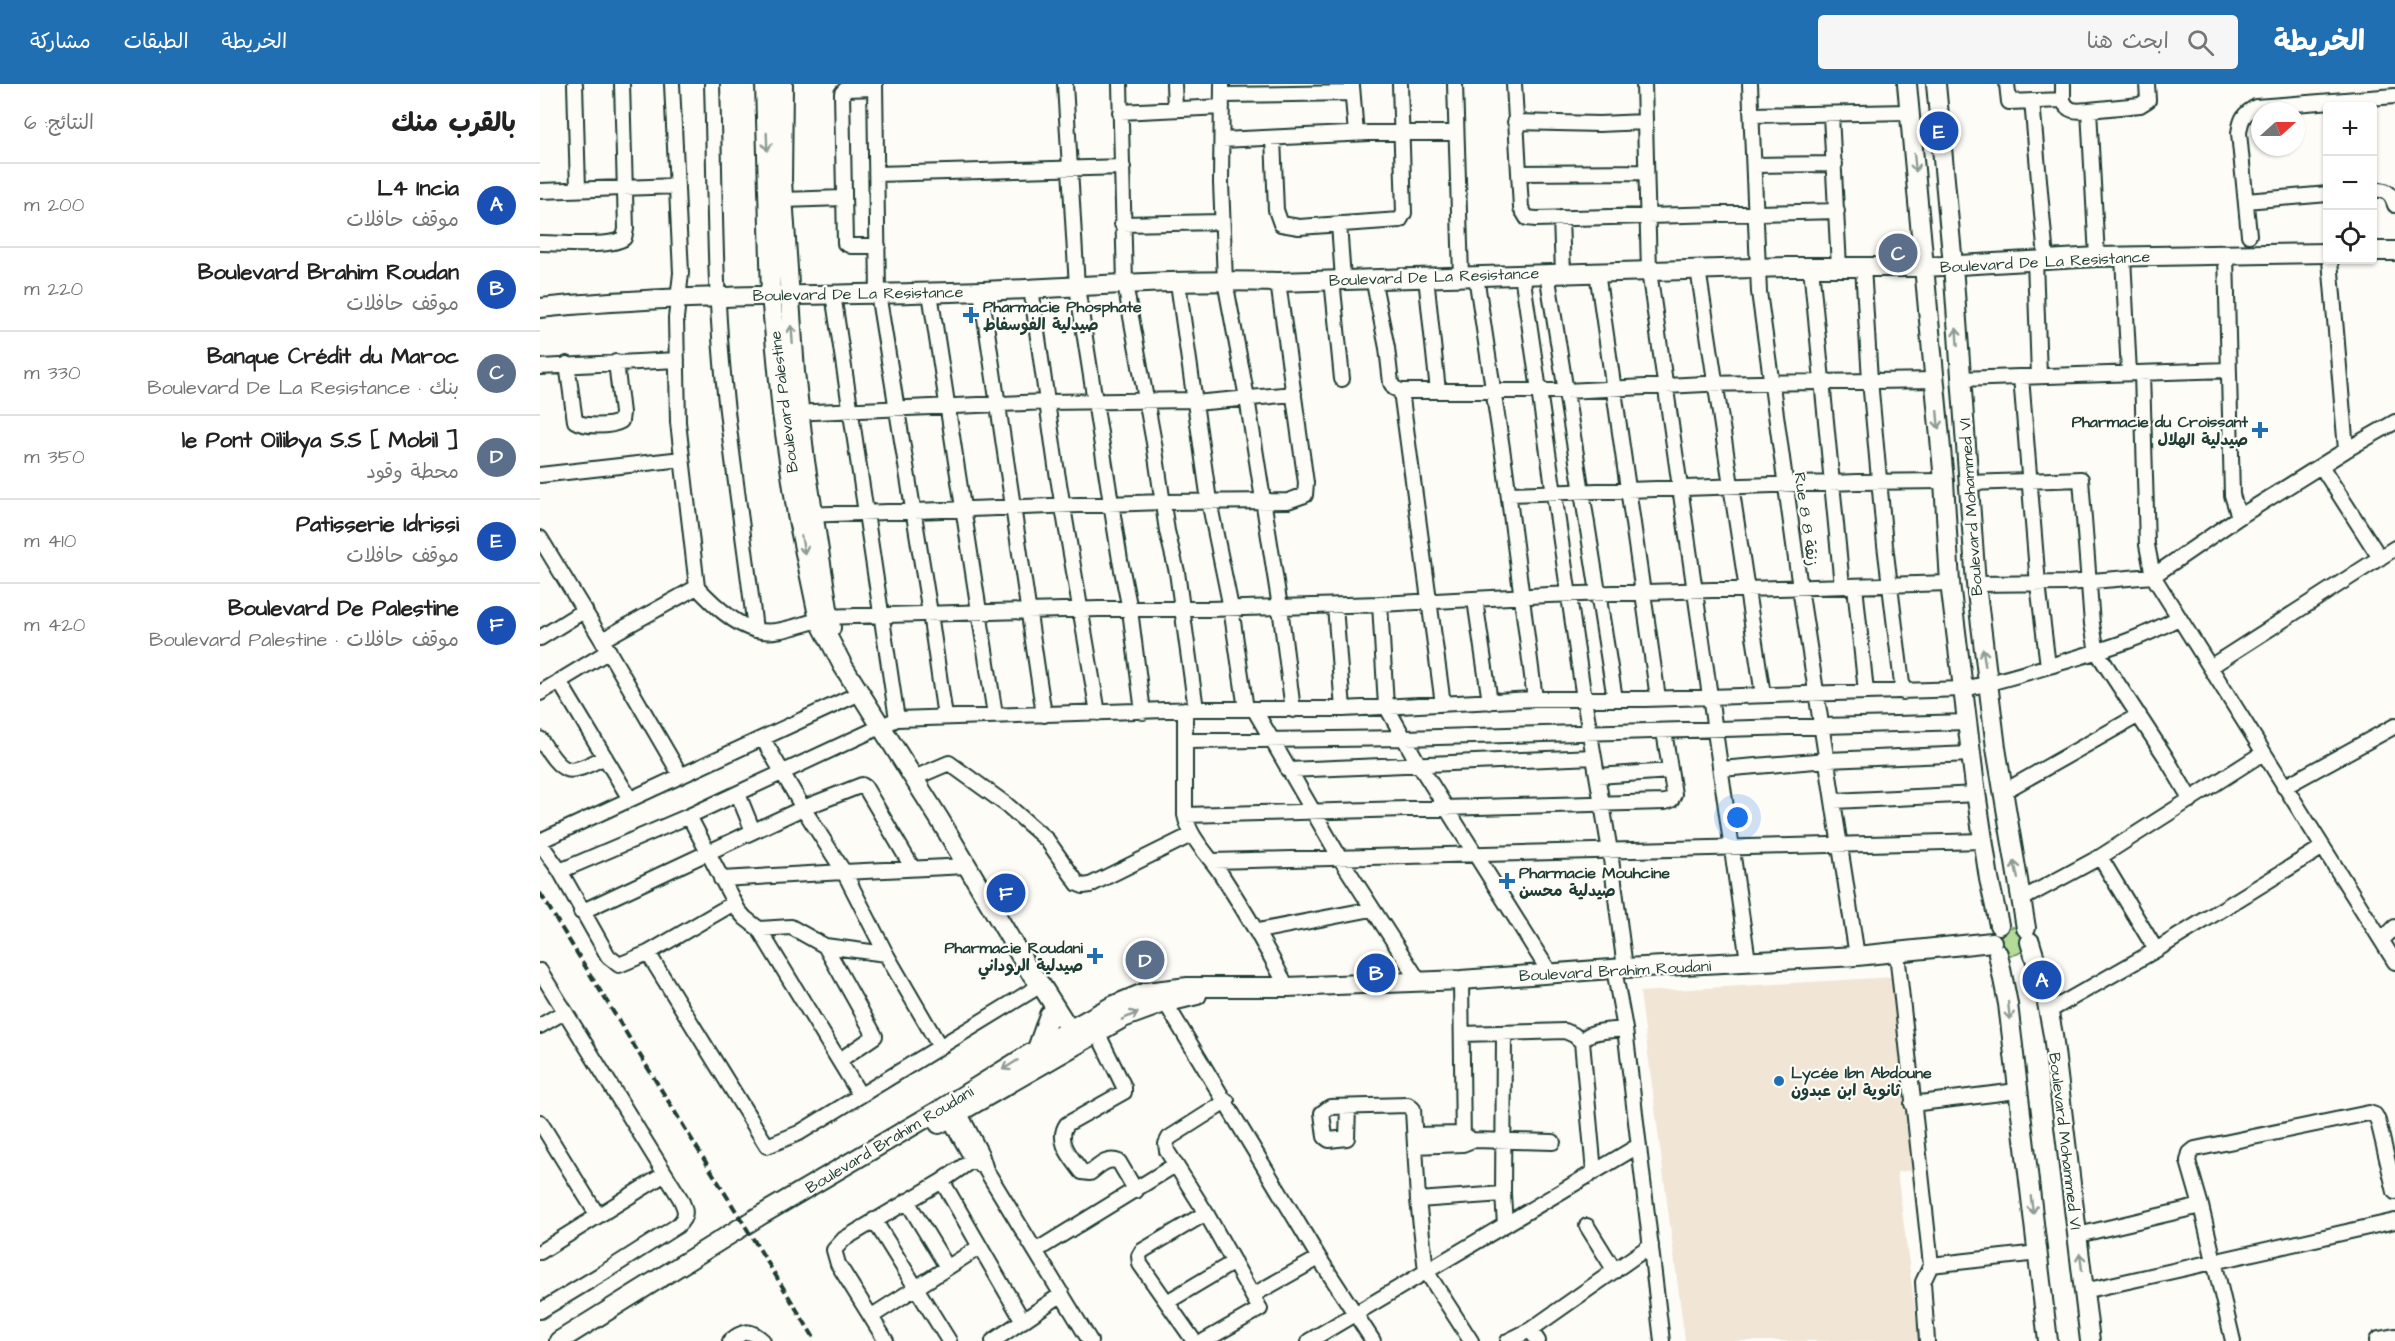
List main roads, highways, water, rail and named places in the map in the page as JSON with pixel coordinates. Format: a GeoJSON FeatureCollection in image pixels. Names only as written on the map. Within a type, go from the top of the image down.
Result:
{"type":"FeatureCollection","features":[{"type":"Feature","properties":{"kind":"main road","name":"Boulevard Palestine"},"geometry":{"type":"LineString","coordinates":[[765,84],[771,295],[824,619],[831,641],[860,693],[889,722],[914,777],[1069,1039]]}},
{"type":"Feature","properties":{"kind":"main road","name":"Boulevard Palestine"},"geometry":{"type":"LineString","coordinates":[[783,84],[781,142],[790,296],[791,413]]}},
{"type":"Feature","properties":{"kind":"main road","name":"Boulevard Mohammed VI"},"geometry":{"type":"LineString","coordinates":[[1907,84],[1944,482],[1950,583],[1996,940],[2008,1004],[2048,1341]]}},
{"type":"Feature","properties":{"kind":"main road","name":"Boulevard Mohammed VI"},"geometry":{"type":"LineString","coordinates":[[1936,84],[1953,265],[1976,584],[1988,684],[2014,863],[2028,935],[2049,1011],[2090,1341]]}},
{"type":"Feature","properties":{"kind":"main road"},"geometry":{"type":"LineString","coordinates":[[2377,251],[2395,250]]}},
{"type":"Feature","properties":{"kind":"main road","name":"Boulevard De La Resistance"},"geometry":{"type":"LineString","coordinates":[[540,308],[718,296],[930,293],[1125,284],[1278,282],[1698,269],[1925,267],[2123,256],[2323,253]]}},
{"type":"Feature","properties":{"kind":"main road"},"geometry":{"type":"LineString","coordinates":[[2010,921],[2022,924],[2028,935],[2029,948],[2021,957],[2009,959],[1996,940],[2010,921]]}},
{"type":"Feature","properties":{"kind":"main road","name":"Boulevard Brahim Roudani"},"geometry":{"type":"LineString","coordinates":[[582,1341],[951,1110],[1097,1023],[1135,995],[1162,996],[1237,987],[1461,980],[1619,968],[1857,956],[1996,940]]}},
{"type":"Feature","properties":{"kind":"main road"},"geometry":{"type":"LineString","coordinates":[[1036,1049],[1053,1012],[1084,1015],[1097,1023]]}},
{"type":"Feature","properties":{"kind":"main road","name":"Boulevard Brahim Roudani"},"geometry":{"type":"LineString","coordinates":[[559,1341],[761,1215],[951,1110],[1036,1049],[1069,1039]]}},
{"type":"Feature","properties":{"kind":"main road"},"geometry":{"type":"LineString","coordinates":[[2379,1341],[2395,1338]]}},
{"type":"Feature","properties":{"kind":"railway"},"geometry":{"type":"LineString","coordinates":[[540,893],[816,1341]]}},
{"type":"Feature","properties":{"kind":"place","name":"Patisserie Idrissi"},"geometry":{"type":"Point","coordinates":[1939,131]}},
{"type":"Feature","properties":{"kind":"place","name":"Banque Crédit du Maroc"},"geometry":{"type":"Point","coordinates":[1898,253]}},
{"type":"Feature","properties":{"kind":"place","name":"Pharmacie Phosphate صيدلية الفوسفاط"},"geometry":{"type":"Point","coordinates":[971,315]}},
{"type":"Feature","properties":{"kind":"place","name":"Pharmacie du Croissant صيدلية الهلال"},"geometry":{"type":"Point","coordinates":[2260,430]}},
{"type":"Feature","properties":{"kind":"place","name":"Pharmacie Mouhcine صيدلية محسن"},"geometry":{"type":"Point","coordinates":[1507,881]}},
{"type":"Feature","properties":{"kind":"place","name":"Boulevard De Palestine"},"geometry":{"type":"Point","coordinates":[1006,893]}},
{"type":"Feature","properties":{"kind":"place","name":"Pharmacie Roudani صيدلية الروداني"},"geometry":{"type":"Point","coordinates":[1095,956]}},
{"type":"Feature","properties":{"kind":"place","name":"le Pont Oilibya S.S [ Mobil ]"},"geometry":{"type":"Point","coordinates":[1145,960]}},
{"type":"Feature","properties":{"kind":"place","name":"Boulevard Brahim Roudan"},"geometry":{"type":"Point","coordinates":[1376,973]}},
{"type":"Feature","properties":{"kind":"place","name":"L4 Incia"},"geometry":{"type":"Point","coordinates":[2042,980]}},
{"type":"Feature","properties":{"kind":"place","name":"Lycée Ibn Abdoune ثانوية ابن عبدون"},"geometry":{"type":"Point","coordinates":[1779,1081]}}]}
